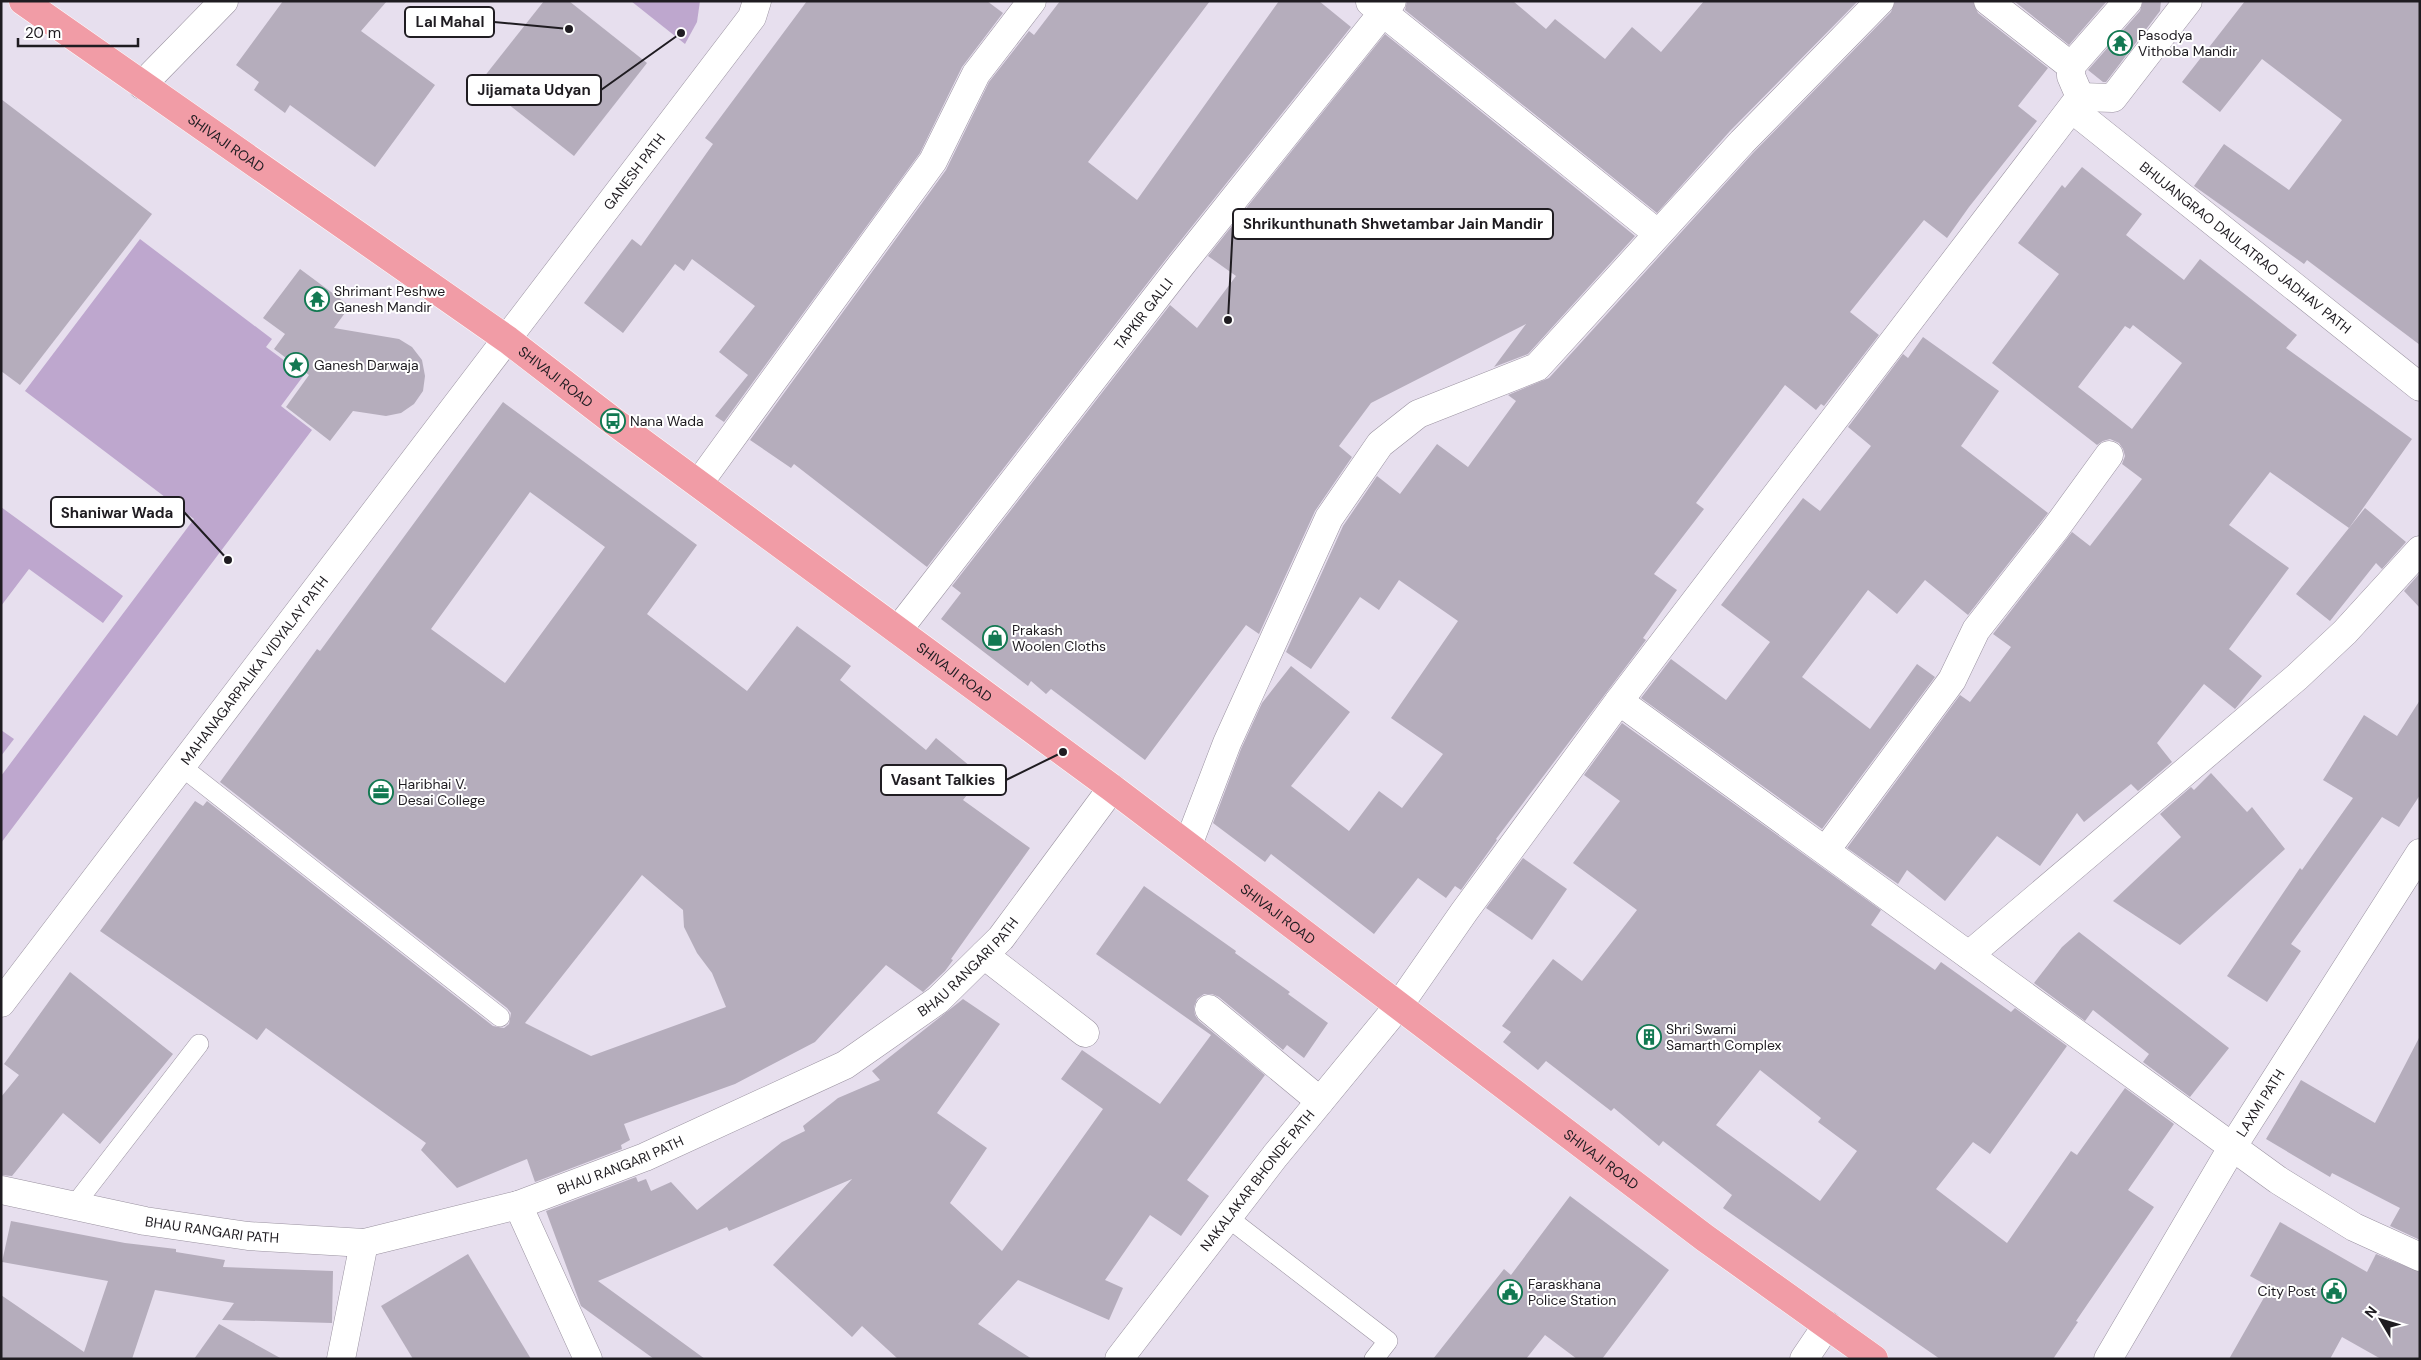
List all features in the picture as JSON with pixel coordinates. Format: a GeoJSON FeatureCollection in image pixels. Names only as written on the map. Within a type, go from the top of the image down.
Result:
{"type":"FeatureCollection","features":[{"type":"Feature","properties":{"kind":"highway","name":"SHIVAJI ROAD"},"geometry":{"type":"LineString","coordinates":[[23,1],[508,340],[1400,1004],[1705,1238],[1874,1359]]}},
{"type":"Feature","properties":{"kind":"street"},"geometry":{"type":"LineString","coordinates":[[142,85],[224,1]]}},
{"type":"Feature","properties":{"kind":"street","name":"GANESH PATH"},"geometry":{"type":"LineString","coordinates":[[508,340],[752,17],[757,1]]}},
{"type":"Feature","properties":{"kind":"street"},"geometry":{"type":"LineString","coordinates":[[699,484],[933,161],[976,74],[1032,1]]}},
{"type":"Feature","properties":{"kind":"street"},"geometry":{"type":"LineString","coordinates":[[1188,845],[1227,743],[1329,518],[1380,444],[1418,414],[1537,367],[1657,233],[1811,69],[1856,29],[1880,1]]}},
{"type":"Feature","properties":{"kind":"street"},"geometry":{"type":"LineString","coordinates":[[1988,1],[2072,66]]}},
{"type":"Feature","properties":{"kind":"street"},"geometry":{"type":"LineString","coordinates":[[2128,1],[2072,66],[2071,76],[2076,103],[2113,98],[2188,1]]}},
{"type":"Feature","properties":{"kind":"street"},"geometry":{"type":"LineString","coordinates":[[1381,5],[1657,233]]}},
{"type":"Feature","properties":{"kind":"street","name":"TAPKIR GALLI"},"geometry":{"type":"LineString","coordinates":[[898,630],[1381,5]]}},
{"type":"Feature","properties":{"kind":"street","name":"BHUJANGRAO DAULATRAO JADHAV PATH"},"geometry":{"type":"LineString","coordinates":[[2076,103],[2420,387]]}},
{"type":"Feature","properties":{"kind":"street","name":"NAKALAKAR BHONDE PATH"},"geometry":{"type":"LineString","coordinates":[[1119,1359],[1227,1218],[1400,1004],[1464,912],[1619,701],[2076,103]]}},
{"type":"Feature","properties":{"kind":"street","name":"MAHANAGARPALIKA VIDYALAY PATH"},"geometry":{"type":"LineString","coordinates":[[1,1003],[508,340]]}},
{"type":"Feature","properties":{"kind":"street"},"geometry":{"type":"LineString","coordinates":[[1826,850],[1952,680],[1976,630],[2056,528],[2109,455]]}},
{"type":"Feature","properties":{"kind":"street"},"geometry":{"type":"LineString","coordinates":[[1969,954],[2297,677],[2345,632],[2420,550]]}},
{"type":"Feature","properties":{"kind":"street"},"geometry":{"type":"LineString","coordinates":[[1619,701],[2278,1180],[2354,1228],[2420,1257]]}},
{"type":"Feature","properties":{"kind":"street","name":"BHAU RANGARI PATH"},"geometry":{"type":"LineString","coordinates":[[1,1190],[145,1221],[248,1236],[364,1243],[518,1205],[645,1157],[846,1065],[938,1000],[1001,938],[1112,788]]}},
{"type":"Feature","properties":{"kind":"street","name":"LAXMI PATH"},"geometry":{"type":"LineString","coordinates":[[2108,1359],[2233,1146],[2420,853]]}},
{"type":"Feature","properties":{"kind":"street"},"geometry":{"type":"LineString","coordinates":[[984,955],[1085,1033]]}},
{"type":"Feature","properties":{"kind":"street"},"geometry":{"type":"LineString","coordinates":[[1209,1009],[1320,1101]]}},
{"type":"Feature","properties":{"kind":"street"},"geometry":{"type":"LineString","coordinates":[[518,1205],[588,1359]]}},
{"type":"Feature","properties":{"kind":"street"},"geometry":{"type":"LineString","coordinates":[[341,1359],[364,1243]]}},
{"type":"Feature","properties":{"kind":"street"},"geometry":{"type":"LineString","coordinates":[[1804,1359],[1827,1325]]}},
{"type":"Feature","properties":{"kind":"lane"},"geometry":{"type":"LineString","coordinates":[[182,766],[500,1017]]}},
{"type":"Feature","properties":{"kind":"lane"},"geometry":{"type":"LineString","coordinates":[[74,1206],[199,1044]]}},
{"type":"Feature","properties":{"kind":"lane"},"geometry":{"type":"LineString","coordinates":[[1227,1218],[1388,1341],[1374,1359]]}},
{"type":"Feature","properties":{"kind":"shaded area"},"geometry":{"type":"Polygon","coordinates":[[[631,1],[700,1],[697,22],[685,44],[631,1]]]}},
{"type":"Feature","properties":{"kind":"shaded area"},"geometry":{"type":"Polygon","coordinates":[[[140,239],[272,339],[266,347],[304,375],[281,406],[312,430],[1,843],[1,776],[194,519],[25,391],[140,239]]]}},
{"type":"Feature","properties":{"kind":"shaded area"},"geometry":{"type":"Polygon","coordinates":[[[1,507],[123,596],[103,623],[29,569],[1,606],[1,507]]]}},
{"type":"Feature","properties":{"kind":"shaded area"},"geometry":{"type":"Polygon","coordinates":[[[1,730],[14,739],[1,756],[1,730]]]}},
{"type":"Feature","properties":{"kind":"building"},"geometry":{"type":"Polygon","coordinates":[[[283,1],[387,1],[361,31],[435,85],[375,167],[290,105],[285,113],[254,90],[259,82],[236,65],[283,1]]]}},
{"type":"Feature","properties":{"kind":"building"},"geometry":{"type":"Polygon","coordinates":[[[544,1],[569,1],[647,63],[574,156],[480,82],[544,1]]]}},
{"type":"Feature","properties":{"kind":"building"},"geometry":{"type":"Polygon","coordinates":[[[807,1],[987,1],[1003,13],[962,67],[920,153],[724,422],[715,416],[748,375],[719,352],[755,306],[692,259],[684,271],[675,264],[623,333],[584,303],[632,239],[641,246],[713,144],[705,138],[807,1]]]}},
{"type":"Feature","properties":{"kind":"building"},"geometry":{"type":"Polygon","coordinates":[[[1060,1],[1210,1],[1088,162],[1137,200],[1279,1],[1319,1],[1351,27],[1170,254],[927,567],[794,464],[791,468],[750,440],[946,170],[989,82],[1029,31],[1034,35],[1060,1]]]}},
{"type":"Feature","properties":{"kind":"building"},"geometry":{"type":"Polygon","coordinates":[[[1407,1],[1513,1],[1546,29],[1555,19],[1605,59],[1632,27],[1661,52],[1704,1],[1858,1],[1730,131],[1657,213],[1405,10],[1407,1]]]}},
{"type":"Feature","properties":{"kind":"building"},"geometry":{"type":"Polygon","coordinates":[[[1895,1],[1973,1],[1978,13],[2048,68],[2018,106],[2037,121],[1947,238],[1924,220],[1850,312],[1879,335],[1824,406],[1821,404],[1816,410],[1785,385],[1696,503],[1704,509],[1654,574],[1677,590],[1643,638],[1646,640],[1496,839],[1461,890],[1455,886],[1446,898],[1418,878],[1374,934],[1271,854],[1265,862],[1213,823],[1241,749],[1262,703],[1291,666],[1350,712],[1291,786],[1349,831],[1379,791],[1402,808],[1443,754],[1391,718],[1458,621],[1399,580],[1379,610],[1360,597],[1311,669],[1286,652],[1343,526],[1377,476],[1400,494],[1437,444],[1468,467],[1516,401],[1508,395],[1549,378],[1753,153],[1891,12],[1895,1]]]}},
{"type":"Feature","properties":{"kind":"building"},"geometry":{"type":"Polygon","coordinates":[[[2014,1],[2107,1],[2069,45],[2014,1]]]}},
{"type":"Feature","properties":{"kind":"building"},"geometry":{"type":"Polygon","coordinates":[[[2143,1],[2161,1],[2160,11],[2106,82],[2103,82],[2088,70],[2140,11],[2143,1]]]}},
{"type":"Feature","properties":{"kind":"building"},"geometry":{"type":"Polygon","coordinates":[[[2245,1],[2420,1],[2420,345],[2307,260],[2304,264],[2194,186],[2224,144],[2289,190],[2342,120],[2262,59],[2220,112],[2182,82],[2245,1]]]}},
{"type":"Feature","properties":{"kind":"building"},"geometry":{"type":"Polygon","coordinates":[[[1385,34],[1635,236],[1528,354],[1494,367],[1526,324],[1371,403],[1339,446],[1352,457],[1315,511],[1259,634],[1246,625],[1145,760],[1051,689],[1046,694],[1031,681],[1028,686],[941,619],[961,593],[952,586],[1170,305],[1197,328],[1236,276],[1208,256],[1385,34]]]}},
{"type":"Feature","properties":{"kind":"building"},"geometry":{"type":"Polygon","coordinates":[[[1,99],[152,214],[20,385],[1,371],[1,99]]]}},
{"type":"Feature","properties":{"kind":"building"},"geometry":{"type":"Polygon","coordinates":[[[2082,167],[2142,214],[2126,235],[2184,280],[2200,259],[2297,335],[2286,348],[2412,439],[2349,528],[2270,472],[2229,525],[2289,568],[2229,649],[2262,676],[2235,709],[2204,684],[2157,743],[2172,762],[2138,791],[2131,784],[2084,822],[2077,813],[2040,866],[1997,836],[1945,901],[1907,870],[1898,884],[1847,848],[1960,695],[1970,702],[2011,647],[1993,634],[2072,532],[2090,546],[2142,479],[2122,464],[2125,456],[2119,443],[2110,439],[2097,445],[1992,363],[2059,274],[2018,243],[2062,185],[2065,188],[2082,167]],[[2133,325],[2130,329],[2125,326],[2078,387],[2132,429],[2182,363],[2133,325]]]}},
{"type":"Feature","properties":{"kind":"building"},"geometry":{"type":"Polygon","coordinates":[[[300,269],[350,306],[334,328],[399,339],[412,347],[422,360],[425,376],[423,391],[414,404],[401,413],[386,416],[353,411],[330,441],[286,407],[309,375],[274,349],[285,334],[263,318],[300,269]]]}},
{"type":"Feature","properties":{"kind":"building"},"geometry":{"type":"Polygon","coordinates":[[[1923,337],[1999,391],[1961,446],[2048,513],[1968,615],[1925,580],[1897,614],[1868,590],[1802,677],[1870,729],[1917,664],[1935,677],[1822,829],[1641,698],[1671,659],[1726,700],[1770,642],[1721,605],[1803,498],[1820,511],[1871,446],[1848,427],[1903,354],[1908,358],[1923,337]]]}},
{"type":"Feature","properties":{"kind":"building"},"geometry":{"type":"Polygon","coordinates":[[[503,402],[697,545],[647,614],[747,691],[797,626],[851,666],[840,680],[926,750],[936,738],[982,776],[963,800],[1030,848],[951,959],[953,960],[945,971],[923,992],[886,965],[815,1042],[735,1084],[624,1124],[630,1140],[621,1145],[622,1149],[535,1182],[527,1159],[457,1188],[421,1150],[426,1143],[266,1028],[257,1040],[100,931],[195,801],[203,806],[207,801],[493,1026],[504,1028],[509,1024],[511,1013],[507,1008],[220,782],[317,649],[320,651],[503,402]],[[530,492],[431,629],[505,683],[605,547],[530,492]],[[642,875],[525,1023],[591,1056],[726,1007],[712,973],[697,953],[684,927],[683,910],[642,875]]]}},
{"type":"Feature","properties":{"kind":"building"},"geometry":{"type":"Polygon","coordinates":[[[2365,508],[2406,542],[2382,569],[2376,563],[2330,621],[2296,594],[2365,508]]]}},
{"type":"Feature","properties":{"kind":"building"},"geometry":{"type":"Polygon","coordinates":[[[2420,573],[2420,608],[2404,591],[2420,573]]]}},
{"type":"Feature","properties":{"kind":"building"},"geometry":{"type":"Polygon","coordinates":[[[2420,700],[2420,795],[2399,827],[2382,817],[2291,944],[2301,951],[2267,1002],[2227,976],[2300,868],[2302,870],[2353,798],[2323,780],[2364,715],[2397,736],[2420,700]]]}},
{"type":"Feature","properties":{"kind":"building"},"geometry":{"type":"Polygon","coordinates":[[[1622,723],[1881,910],[1871,925],[1935,970],[1941,962],[2011,1012],[2015,1008],[2067,1046],[1990,1154],[1973,1142],[1936,1189],[2007,1243],[2071,1151],[2077,1155],[2125,1088],[2174,1124],[2128,1190],[2154,1207],[2076,1321],[2078,1322],[2053,1359],[1940,1359],[1723,1208],[1732,1195],[1663,1141],[1659,1146],[1614,1108],[1611,1111],[1546,1061],[1538,1070],[1503,1042],[1511,1032],[1502,1026],[1553,959],[1582,981],[1637,910],[1573,863],[1620,801],[1584,775],[1622,723]],[[1760,1070],[1716,1125],[1820,1201],[1857,1151],[1818,1122],[1821,1118],[1760,1070]]]}},
{"type":"Feature","properties":{"kind":"building"},"geometry":{"type":"Polygon","coordinates":[[[2211,773],[2247,812],[2252,807],[2285,849],[2180,945],[2113,901],[2181,837],[2160,814],[2191,787],[2194,790],[2211,773]]]}},
{"type":"Feature","properties":{"kind":"building"},"geometry":{"type":"Polygon","coordinates":[[[1523,858],[1567,889],[1532,940],[1486,908],[1523,858]]]}},
{"type":"Feature","properties":{"kind":"building"},"geometry":{"type":"Polygon","coordinates":[[[1144,886],[1236,951],[1235,953],[1290,992],[1288,994],[1328,1023],[1304,1058],[1287,1045],[1283,1050],[1219,997],[1212,994],[1204,994],[1197,999],[1194,1007],[1195,1015],[1199,1021],[1265,1075],[1187,1180],[1209,1196],[1181,1236],[1150,1215],[1105,1280],[1123,1288],[1109,1320],[1018,1280],[978,1324],[1032,1359],[898,1359],[862,1326],[852,1337],[773,1265],[852,1179],[729,1231],[727,1227],[598,1281],[705,1359],[654,1359],[581,1306],[546,1211],[636,1177],[638,1182],[646,1179],[651,1191],[671,1182],[697,1210],[782,1142],[805,1131],[803,1126],[838,1098],[880,1080],[872,1071],[963,999],[1000,1024],[937,1113],[987,1148],[950,1203],[1002,1251],[1103,1109],[1061,1079],[1082,1050],[1160,1104],[1211,1035],[1096,954],[1144,886]]]}},
{"type":"Feature","properties":{"kind":"building"},"geometry":{"type":"Polygon","coordinates":[[[2079,932],[2229,1048],[2190,1097],[2143,1062],[2149,1054],[2093,1010],[2085,1021],[2034,983],[2062,947],[2079,932]]]}},
{"type":"Feature","properties":{"kind":"building"},"geometry":{"type":"Polygon","coordinates":[[[70,972],[173,1054],[100,1144],[63,1113],[12,1176],[1,1175],[1,1097],[19,1075],[4,1064],[70,972]]]}},
{"type":"Feature","properties":{"kind":"building"},"geometry":{"type":"Polygon","coordinates":[[[2420,1036],[2420,1240],[2390,1226],[2400,1208],[2332,1173],[2330,1177],[2266,1139],[2301,1080],[2375,1123],[2420,1036]]]}},
{"type":"Feature","properties":{"kind":"building"},"geometry":{"type":"Polygon","coordinates":[[[1570,1196],[1669,1270],[1602,1359],[1577,1359],[1545,1335],[1526,1359],[1433,1359],[1504,1269],[1511,1275],[1570,1196]]]}},
{"type":"Feature","properties":{"kind":"building"},"geometry":{"type":"Polygon","coordinates":[[[11,1221],[125,1243],[176,1249],[176,1252],[225,1260],[223,1267],[333,1271],[332,1323],[222,1320],[234,1303],[155,1290],[132,1359],[1,1359],[1,1295],[84,1352],[108,1281],[2,1262],[11,1221]]]}},
{"type":"Feature","properties":{"kind":"building","name":"City Post"},"geometry":{"type":"Polygon","coordinates":[[[2280,1222],[2367,1272],[2376,1254],[2420,1272],[2420,1359],[2381,1359],[2342,1337],[2330,1359],[2229,1359],[2270,1287],[2250,1276],[2280,1222]]]}},
{"type":"Feature","properties":{"kind":"building"},"geometry":{"type":"Polygon","coordinates":[[[468,1254],[531,1359],[413,1359],[381,1306],[468,1254]]]}},
{"type":"Feature","properties":{"kind":"building"},"geometry":{"type":"Polygon","coordinates":[[[219,1324],[282,1359],[194,1359],[219,1324]]]}},
{"type":"Feature","properties":{"kind":"place","name":"Lal Mahal"},"geometry":{"type":"Point","coordinates":[569,29]}},
{"type":"Feature","properties":{"kind":"place","name":"Jijamata Udyan"},"geometry":{"type":"Point","coordinates":[681,33]}},
{"type":"Feature","properties":{"kind":"place","name":"Pasodya Vithoba Mandir"},"geometry":{"type":"Point","coordinates":[2120,43]}},
{"type":"Feature","properties":{"kind":"place","name":"Shrimant Peshwe Ganesh Mandir"},"geometry":{"type":"Point","coordinates":[317,299]}},
{"type":"Feature","properties":{"kind":"place","name":"Shrikunthunath Shwetambar Jain Mandir"},"geometry":{"type":"Point","coordinates":[1228,320]}},
{"type":"Feature","properties":{"kind":"place","name":"Ganesh Darwaja"},"geometry":{"type":"Point","coordinates":[296,365]}},
{"type":"Feature","properties":{"kind":"place","name":"Nana Wada"},"geometry":{"type":"Point","coordinates":[613,421]}},
{"type":"Feature","properties":{"kind":"place","name":"Shaniwar Wada"},"geometry":{"type":"Point","coordinates":[228,560]}},
{"type":"Feature","properties":{"kind":"place","name":"Prakash Woolen Cloths"},"geometry":{"type":"Point","coordinates":[995,638]}},
{"type":"Feature","properties":{"kind":"place","name":"Vasant Talkies"},"geometry":{"type":"Point","coordinates":[1063,752]}},
{"type":"Feature","properties":{"kind":"place","name":"Haribhai V. Desai College"},"geometry":{"type":"Point","coordinates":[381,792]}},
{"type":"Feature","properties":{"kind":"place","name":"Shri Swami Samarth Complex"},"geometry":{"type":"Point","coordinates":[1649,1037]}},
{"type":"Feature","properties":{"kind":"place","name":"City Post"},"geometry":{"type":"Point","coordinates":[2334,1291]}},
{"type":"Feature","properties":{"kind":"place","name":"Faraskhana Police Station"},"geometry":{"type":"Point","coordinates":[1510,1292]}}]}
